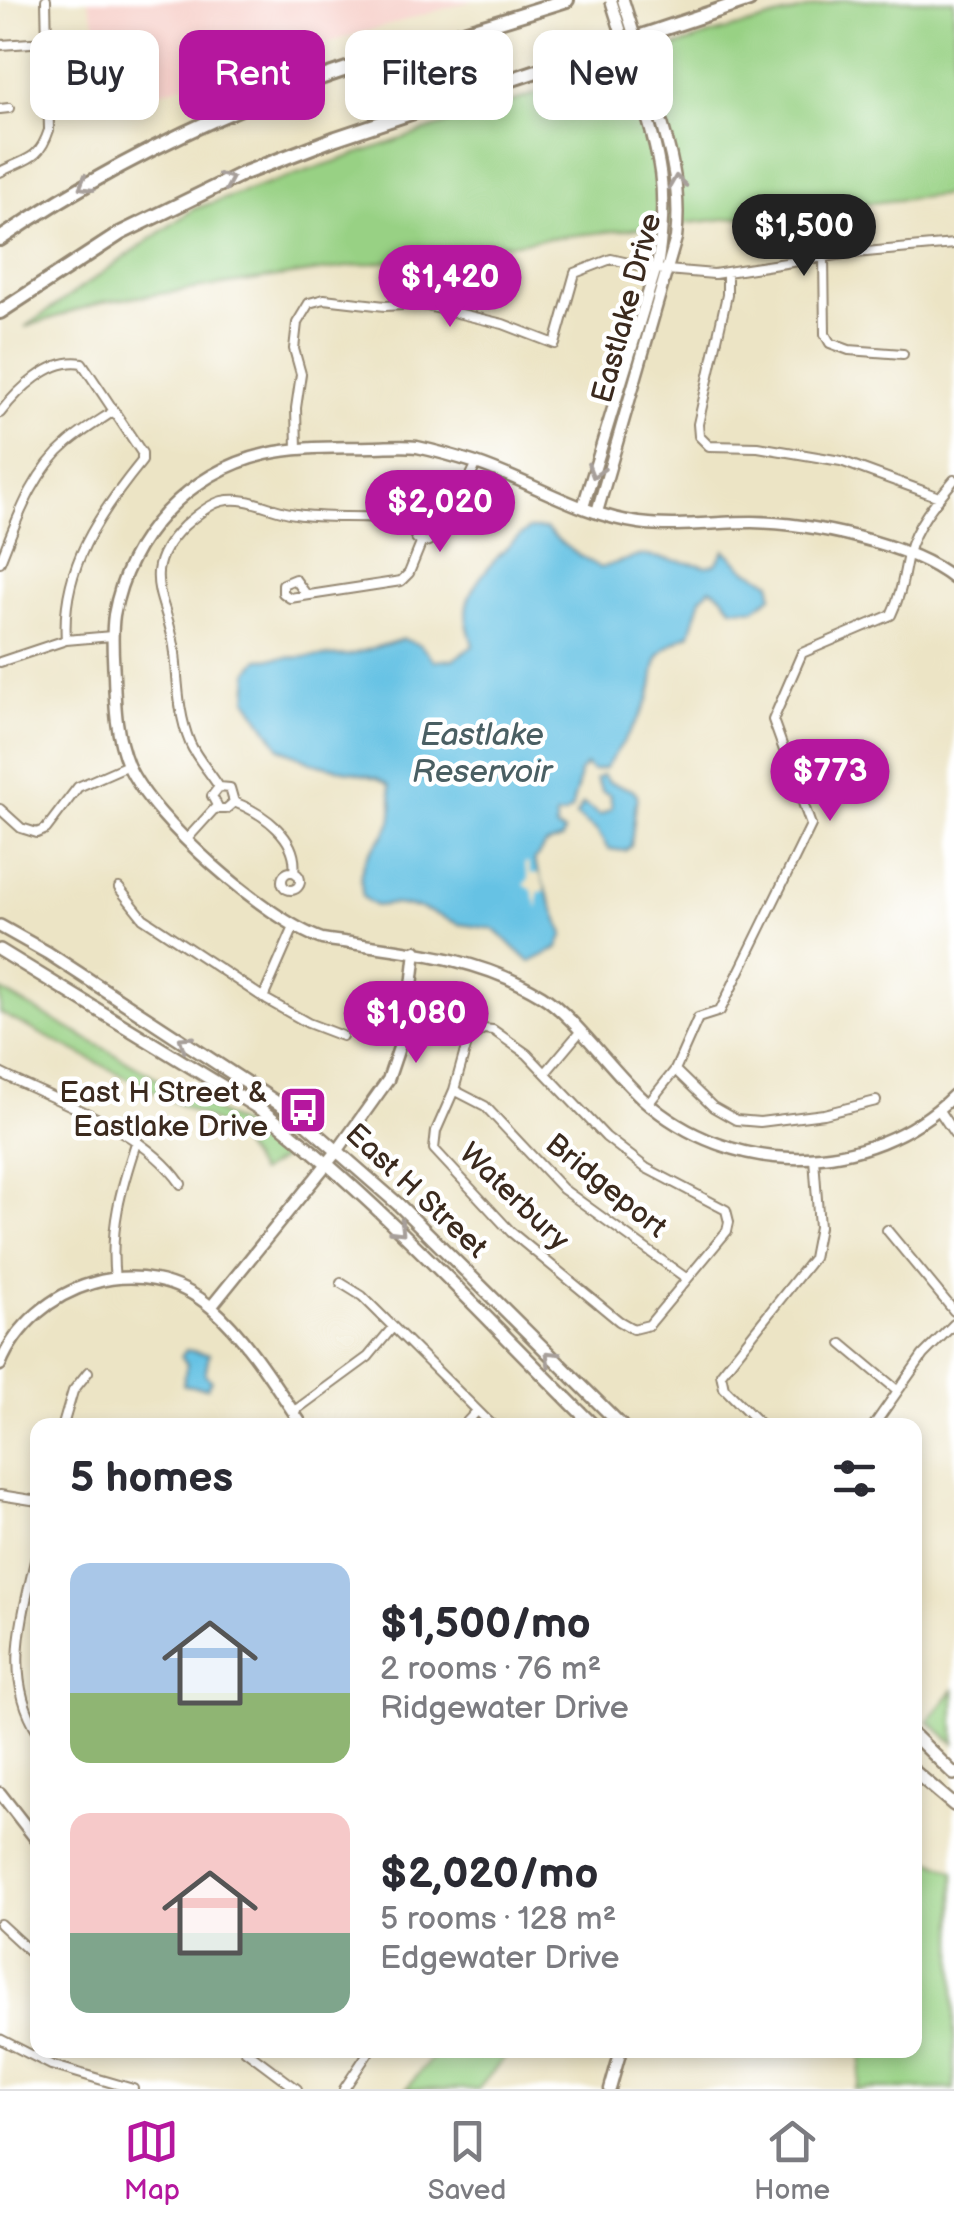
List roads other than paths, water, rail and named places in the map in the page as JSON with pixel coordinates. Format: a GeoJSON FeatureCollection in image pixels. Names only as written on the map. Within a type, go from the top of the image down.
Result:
{"type":"FeatureCollection","features":[{"type":"Feature","properties":{"kind":"highway"},"geometry":{"type":"LineString","coordinates":[[0,239],[122,164],[250,104],[567,0]]}},
{"type":"Feature","properties":{"kind":"highway"},"geometry":{"type":"LineString","coordinates":[[0,312],[59,271],[166,210],[272,161],[749,0]]}},
{"type":"Feature","properties":{"kind":"highway"},"geometry":{"type":"LineString","coordinates":[[0,230],[26,221]]}},
{"type":"Feature","properties":{"kind":"highway"},"geometry":{"type":"LineString","coordinates":[[0,323],[59,271]]}},
{"type":"Feature","properties":{"kind":"main road","name":"East H Street"},"geometry":{"type":"LineString","coordinates":[[0,926],[48,952],[296,1115],[399,1206],[615,1418]]}},
{"type":"Feature","properties":{"kind":"main road","name":"East H Street"},"geometry":{"type":"LineString","coordinates":[[0,950],[263,1111],[394,1224],[585,1418]]}},
{"type":"Feature","properties":{"kind":"main road"},"geometry":{"type":"LineString","coordinates":[[922,1743],[954,1774]]}},
{"type":"Feature","properties":{"kind":"main road"},"geometry":{"type":"LineString","coordinates":[[922,1778],[954,1806]]}},
{"type":"Feature","properties":{"kind":"street"},"geometry":{"type":"LineString","coordinates":[[46,0],[47,30]]}},
{"type":"Feature","properties":{"kind":"street","name":"Eastlake Drive"},"geometry":{"type":"LineString","coordinates":[[611,0],[623,30]]}},
{"type":"Feature","properties":{"kind":"street","name":"Eastlake Drive"},"geometry":{"type":"LineString","coordinates":[[623,0],[630,30]]}},
{"type":"Feature","properties":{"kind":"street"},"geometry":{"type":"LineString","coordinates":[[0,45],[30,43]]}},
{"type":"Feature","properties":{"kind":"street"},"geometry":{"type":"LineString","coordinates":[[0,172],[33,158],[44,148],[50,120]]}},
{"type":"Feature","properties":{"kind":"street","name":"Eastlake Drive"},"geometry":{"type":"LineString","coordinates":[[583,508],[656,269],[663,230],[664,191],[651,120]]}},
{"type":"Feature","properties":{"kind":"street","name":"Eastlake Drive"},"geometry":{"type":"LineString","coordinates":[[597,512],[669,270],[680,205],[676,168],[658,120]]}},
{"type":"Feature","properties":{"kind":"street"},"geometry":{"type":"LineString","coordinates":[[297,449],[296,408],[301,374],[294,350],[297,323],[309,303],[324,298],[384,306],[419,304],[503,324],[555,344],[575,274],[618,258],[656,269],[714,274],[824,256],[954,244]]}},
{"type":"Feature","properties":{"kind":"street"},"geometry":{"type":"LineString","coordinates":[[824,256],[826,334],[830,343],[849,350],[902,354]]}},
{"type":"Feature","properties":{"kind":"street"},"geometry":{"type":"LineString","coordinates":[[726,272],[727,294],[698,424],[702,441],[709,446],[758,447],[846,462],[939,498]]}},
{"type":"Feature","properties":{"kind":"street"},"geometry":{"type":"LineString","coordinates":[[0,413],[26,384],[54,368],[73,361],[82,363],[142,453],[142,462],[88,535],[68,598],[66,640]]}},
{"type":"Feature","properties":{"kind":"street"},"geometry":{"type":"LineString","coordinates":[[0,562],[14,524],[42,471],[68,442],[114,411]]}},
{"type":"Feature","properties":{"kind":"street"},"geometry":{"type":"LineString","coordinates":[[954,579],[909,552],[823,530],[780,524],[660,524],[622,520],[583,508],[477,463],[414,446],[297,449],[254,456],[228,467],[174,502],[142,541],[127,571],[112,636],[115,716],[128,765],[153,806],[268,911],[294,927],[322,940],[463,961],[527,988],[546,998],[648,1104],[674,1124],[710,1143],[775,1158],[844,1155],[901,1133],[954,1094]]}},
{"type":"Feature","properties":{"kind":"street"},"geometry":{"type":"LineString","coordinates":[[416,526],[415,536],[422,541],[431,539],[433,527],[461,496],[477,463]]}},
{"type":"Feature","properties":{"kind":"street"},"geometry":{"type":"LineString","coordinates":[[648,1104],[674,1070],[698,1018],[720,1011],[811,826],[773,720],[802,654],[891,615],[904,588],[909,552],[920,526],[954,480]]}},
{"type":"Feature","properties":{"kind":"street"},"geometry":{"type":"LineString","coordinates":[[219,787],[190,743],[182,713],[171,628],[157,586],[159,565],[168,544],[186,524],[218,502],[242,499],[295,514],[389,517],[416,526],[425,522],[433,527]]}},
{"type":"Feature","properties":{"kind":"street"},"geometry":{"type":"LineString","coordinates":[[306,594],[401,581],[409,573],[422,541]]}},
{"type":"Feature","properties":{"kind":"street"},"geometry":{"type":"LineString","coordinates":[[0,662],[66,640],[112,636]]}},
{"type":"Feature","properties":{"kind":"street"},"geometry":{"type":"LineString","coordinates":[[0,809],[21,828],[37,833],[46,829],[78,787],[128,765]]}},
{"type":"Feature","properties":{"kind":"street"},"geometry":{"type":"LineString","coordinates":[[219,787],[230,788],[234,802]]}},
{"type":"Feature","properties":{"kind":"street"},"geometry":{"type":"LineString","coordinates":[[216,807],[212,796],[219,787]]}},
{"type":"Feature","properties":{"kind":"street"},"geometry":{"type":"LineString","coordinates":[[216,807],[226,809],[234,802]]}},
{"type":"Feature","properties":{"kind":"street"},"geometry":{"type":"LineString","coordinates":[[234,802],[283,835],[296,857],[294,872]]}},
{"type":"Feature","properties":{"kind":"street"},"geometry":{"type":"LineString","coordinates":[[187,839],[216,807]]}},
{"type":"Feature","properties":{"kind":"street"},"geometry":{"type":"LineString","coordinates":[[119,888],[143,918],[263,998],[308,1023],[342,1036]]}},
{"type":"Feature","properties":{"kind":"street"},"geometry":{"type":"LineString","coordinates":[[263,998],[294,927]]}},
{"type":"Feature","properties":{"kind":"street"},"geometry":{"type":"LineString","coordinates":[[212,1307],[372,1105],[396,1063],[408,1021],[416,951]]}},
{"type":"Feature","properties":{"kind":"street","name":"Waterbury"},"geometry":{"type":"LineString","coordinates":[[483,1029],[493,1030],[547,1070],[616,1144],[646,1168],[726,1210],[727,1231],[650,1325],[640,1329],[619,1322],[513,1233],[434,1149],[436,1132],[454,1090],[468,1040],[483,1029]]}},
{"type":"Feature","properties":{"kind":"street"},"geometry":{"type":"LineString","coordinates":[[547,1070],[580,1033]]}},
{"type":"Feature","properties":{"kind":"street"},"geometry":{"type":"LineString","coordinates":[[674,1070],[712,1107],[736,1120],[760,1122],[824,1114],[876,1100]]}},
{"type":"Feature","properties":{"kind":"street"},"geometry":{"type":"LineString","coordinates":[[0,1074],[138,1140],[166,1162],[182,1184]]}},
{"type":"Feature","properties":{"kind":"street","name":"Bridgeport"},"geometry":{"type":"LineString","coordinates":[[454,1090],[485,1106],[570,1194],[686,1278]]}},
{"type":"Feature","properties":{"kind":"street"},"geometry":{"type":"LineString","coordinates":[[938,1109],[954,1133]]}},
{"type":"Feature","properties":{"kind":"street"},"geometry":{"type":"LineString","coordinates":[[116,1279],[117,1200],[138,1140]]}},
{"type":"Feature","properties":{"kind":"street"},"geometry":{"type":"LineString","coordinates":[[755,1418],[724,1388],[721,1378],[724,1368],[813,1258],[819,1227],[814,1158]]}},
{"type":"Feature","properties":{"kind":"street"},"geometry":{"type":"LineString","coordinates":[[887,1230],[954,1311]]}},
{"type":"Feature","properties":{"kind":"street"},"geometry":{"type":"LineString","coordinates":[[0,1365],[16,1333],[44,1304],[78,1286],[138,1278],[168,1284],[212,1307],[297,1418]]}},
{"type":"Feature","properties":{"kind":"street"},"geometry":{"type":"LineString","coordinates":[[341,1283],[362,1296],[485,1418]]}},
{"type":"Feature","properties":{"kind":"street"},"geometry":{"type":"LineString","coordinates":[[879,1418],[923,1355],[954,1324]]}},
{"type":"Feature","properties":{"kind":"street"},"geometry":{"type":"LineString","coordinates":[[293,1412],[368,1357],[393,1327]]}},
{"type":"Feature","properties":{"kind":"street"},"geometry":{"type":"LineString","coordinates":[[842,1344],[897,1390]]}},
{"type":"Feature","properties":{"kind":"street"},"geometry":{"type":"LineString","coordinates":[[65,1418],[73,1391],[88,1372]]}},
{"type":"Feature","properties":{"kind":"street"},"geometry":{"type":"LineString","coordinates":[[470,1418],[477,1410]]}},
{"type":"Feature","properties":{"kind":"street"},"geometry":{"type":"LineString","coordinates":[[0,1494],[30,1500]]}},
{"type":"Feature","properties":{"kind":"street"},"geometry":{"type":"LineString","coordinates":[[30,1591],[16,1666],[22,1702],[30,1717]]}},
{"type":"Feature","properties":{"kind":"street"},"geometry":{"type":"LineString","coordinates":[[0,1792],[30,1831]]}},
{"type":"Feature","properties":{"kind":"street"},"geometry":{"type":"LineString","coordinates":[[0,1924],[30,1952]]}},
{"type":"Feature","properties":{"kind":"street"},"geometry":{"type":"LineString","coordinates":[[0,2039],[30,2054]]}},
{"type":"Feature","properties":{"kind":"street"},"geometry":{"type":"LineString","coordinates":[[37,2058],[102,2084],[133,2089]]}},
{"type":"Feature","properties":{"kind":"street"},"geometry":{"type":"LineString","coordinates":[[256,2058],[298,2089]]}},
{"type":"Feature","properties":{"kind":"street"},"geometry":{"type":"LineString","coordinates":[[344,2089],[365,2058]]}},
{"type":"Feature","properties":{"kind":"street"},"geometry":{"type":"LineString","coordinates":[[610,2089],[619,2058]]}},
{"type":"Feature","properties":{"kind":"water","name":"Eastlake Reservoir"},"geometry":{"type":"Polygon","coordinates":[[[529,529],[546,529],[600,568],[642,555],[707,566],[716,564],[725,550],[745,569],[771,582],[772,596],[754,609],[732,608],[710,588],[701,598],[690,634],[674,642],[658,658],[644,709],[605,768],[592,771],[586,765],[579,772],[572,810],[556,816],[556,829],[564,832],[562,839],[545,845],[534,861],[564,934],[558,948],[530,962],[494,929],[459,924],[420,908],[375,906],[363,897],[361,876],[365,860],[392,817],[389,785],[377,778],[311,762],[280,748],[247,699],[249,671],[259,659],[350,655],[403,639],[420,645],[435,661],[454,659],[473,646],[466,610],[470,595],[501,553],[529,529]]]}},
{"type":"Feature","properties":{"kind":"water"},"geometry":{"type":"Polygon","coordinates":[[[603,775],[608,782],[637,794],[631,846],[625,851],[608,849],[597,831],[576,816],[583,804],[600,815],[612,808],[610,795],[602,791],[596,779],[603,775]]]}},
{"type":"Feature","properties":{"kind":"water"},"geometry":{"type":"Polygon","coordinates":[[[186,1350],[209,1354],[205,1375],[211,1380],[207,1388],[183,1385],[187,1364],[181,1357],[186,1350]]]}},
{"type":"Feature","properties":{"kind":"place","name":"East H Street & Eastlake Drive"},"geometry":{"type":"Point","coordinates":[303,1110]}}]}
